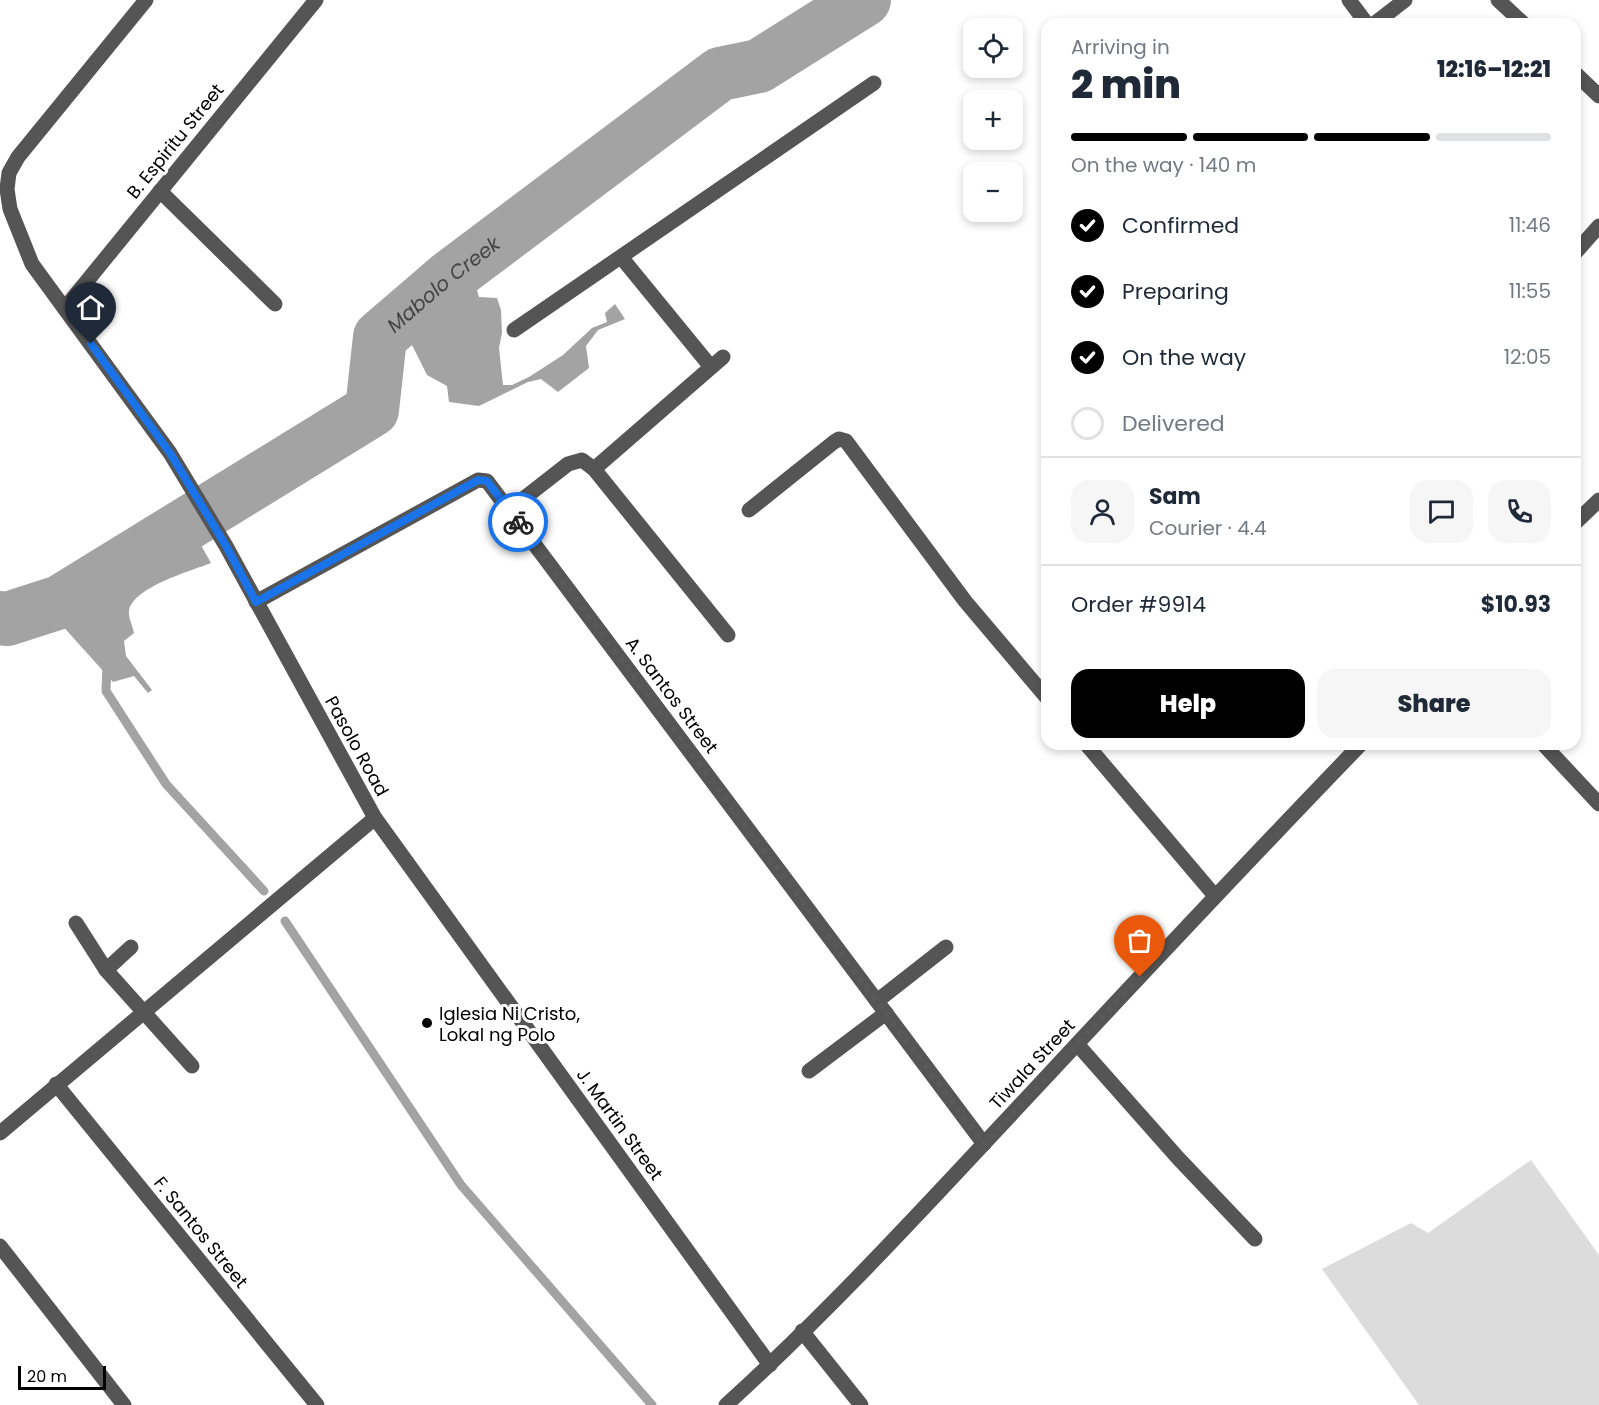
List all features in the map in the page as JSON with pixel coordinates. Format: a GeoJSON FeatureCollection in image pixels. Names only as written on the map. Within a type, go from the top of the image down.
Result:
{"type":"FeatureCollection","features":[{"type":"Feature","properties":{"kind":"street","name":"Pasolo Road"},"geometry":{"type":"LineString","coordinates":[[0,1133],[375,818],[226,546],[170,453],[32,264],[10,209],[7,189],[9,173],[18,157],[146,0]]}},
{"type":"Feature","properties":{"kind":"street","name":"B. Espiritu Street"},"geometry":{"type":"LineString","coordinates":[[64,308],[316,0]]}},
{"type":"Feature","properties":{"kind":"street"},"geometry":{"type":"LineString","coordinates":[[1349,0],[1362,18]]}},
{"type":"Feature","properties":{"kind":"street"},"geometry":{"type":"LineString","coordinates":[[1382,18],[1405,0]]}},
{"type":"Feature","properties":{"kind":"street"},"geometry":{"type":"LineString","coordinates":[[1498,0],[1518,18]]}},
{"type":"Feature","properties":{"kind":"street"},"geometry":{"type":"LineString","coordinates":[[1581,79],[1599,96]]}},
{"type":"Feature","properties":{"kind":"street"},"geometry":{"type":"LineString","coordinates":[[514,330],[874,83]]}},
{"type":"Feature","properties":{"kind":"street"},"geometry":{"type":"LineString","coordinates":[[160,191],[274,304]]}},
{"type":"Feature","properties":{"kind":"street"},"geometry":{"type":"LineString","coordinates":[[1581,246],[1599,226]]}},
{"type":"Feature","properties":{"kind":"street"},"geometry":{"type":"LineString","coordinates":[[594,469],[717,362],[621,257]]}},
{"type":"Feature","properties":{"kind":"street"},"geometry":{"type":"LineString","coordinates":[[749,510],[834,442],[839,439],[846,441],[965,601],[1041,691]]}},
{"type":"Feature","properties":{"kind":"street"},"geometry":{"type":"LineString","coordinates":[[509,510],[568,464],[582,460],[594,469],[728,635]]}},
{"type":"Feature","properties":{"kind":"street","name":"A. Santos Street"},"geometry":{"type":"LineString","coordinates":[[256,602],[478,480],[487,481],[984,1144]]}},
{"type":"Feature","properties":{"kind":"street"},"geometry":{"type":"LineString","coordinates":[[1581,517],[1599,500]]}},
{"type":"Feature","properties":{"kind":"street"},"geometry":{"type":"LineString","coordinates":[[1091,750],[1215,896]]}},
{"type":"Feature","properties":{"kind":"street","name":"Tiwala Street"},"geometry":{"type":"LineString","coordinates":[[726,1405],[770,1365],[934,1197],[1215,896],[1355,750]]}},
{"type":"Feature","properties":{"kind":"street"},"geometry":{"type":"LineString","coordinates":[[1549,750],[1599,804]]}},
{"type":"Feature","properties":{"kind":"street","name":"J. Martin Street"},"geometry":{"type":"LineString","coordinates":[[375,818],[770,1365]]}},
{"type":"Feature","properties":{"kind":"street"},"geometry":{"type":"LineString","coordinates":[[76,923],[106,970],[145,1010],[192,1066]]}},
{"type":"Feature","properties":{"kind":"street"},"geometry":{"type":"LineString","coordinates":[[106,970],[131,947]]}},
{"type":"Feature","properties":{"kind":"street"},"geometry":{"type":"LineString","coordinates":[[809,1071],[945,947]]}},
{"type":"Feature","properties":{"kind":"street"},"geometry":{"type":"LineString","coordinates":[[1077,1044],[1178,1158],[1255,1239]]}},
{"type":"Feature","properties":{"kind":"street","name":"F. Santos Street"},"geometry":{"type":"LineString","coordinates":[[56,1084],[317,1405]]}},
{"type":"Feature","properties":{"kind":"street"},"geometry":{"type":"LineString","coordinates":[[0,1245],[124,1405]]}},
{"type":"Feature","properties":{"kind":"street"},"geometry":{"type":"LineString","coordinates":[[802,1331],[861,1405]]}},
{"type":"Feature","properties":{"kind":"shaded area"},"geometry":{"type":"Polygon","coordinates":[[[1531,1160],[1599,1255],[1599,1405],[1419,1405],[1322,1269],[1411,1223],[1428,1233],[1531,1160]]]}},
{"type":"Feature","properties":{"kind":"water"},"geometry":{"type":"Polygon","coordinates":[[[466,254],[479,297],[497,298],[501,310],[502,333],[499,348],[503,385],[512,385],[529,377],[563,355],[592,328],[607,322],[605,313],[615,304],[625,319],[598,330],[586,346],[589,368],[558,392],[541,379],[528,382],[479,406],[449,402],[447,386],[427,375],[409,339],[389,340],[377,325],[466,254]]]}},
{"type":"Feature","properties":{"kind":"water"},"geometry":{"type":"Polygon","coordinates":[[[183,513],[211,563],[151,587],[133,602],[129,613],[134,633],[124,641],[126,656],[152,690],[148,693],[134,676],[113,682],[51,613],[50,598],[183,513]]]}},
{"type":"Feature","properties":{"kind":"waterway","name":"Mabolo Creek"},"geometry":{"type":"LineString","coordinates":[[0,618],[7,619],[60,602],[372,410],[380,337],[451,276],[720,74],[759,66],[864,0]]}},
{"type":"Feature","properties":{"kind":"waterway"},"geometry":{"type":"LineString","coordinates":[[107,664],[106,691],[166,784],[264,891]]}},
{"type":"Feature","properties":{"kind":"waterway"},"geometry":{"type":"LineString","coordinates":[[285,921],[461,1185],[652,1405]]}},
{"type":"Feature","properties":{"kind":"way so far"},"geometry":{"type":"LineString","coordinates":[[518,522],[984,1144],[1140,977]]}},
{"type":"Feature","properties":{"kind":"place","name":"Iglesia Ni Cristo, Lokal ng Polo"},"geometry":{"type":"Point","coordinates":[427,1023]}},
{"type":"Feature","properties":{"kind":"route"},"geometry":{"type":"LineString","coordinates":[[91,344],[170,453],[226,546],[256,602],[478,480],[487,481],[518,522]]}}]}
